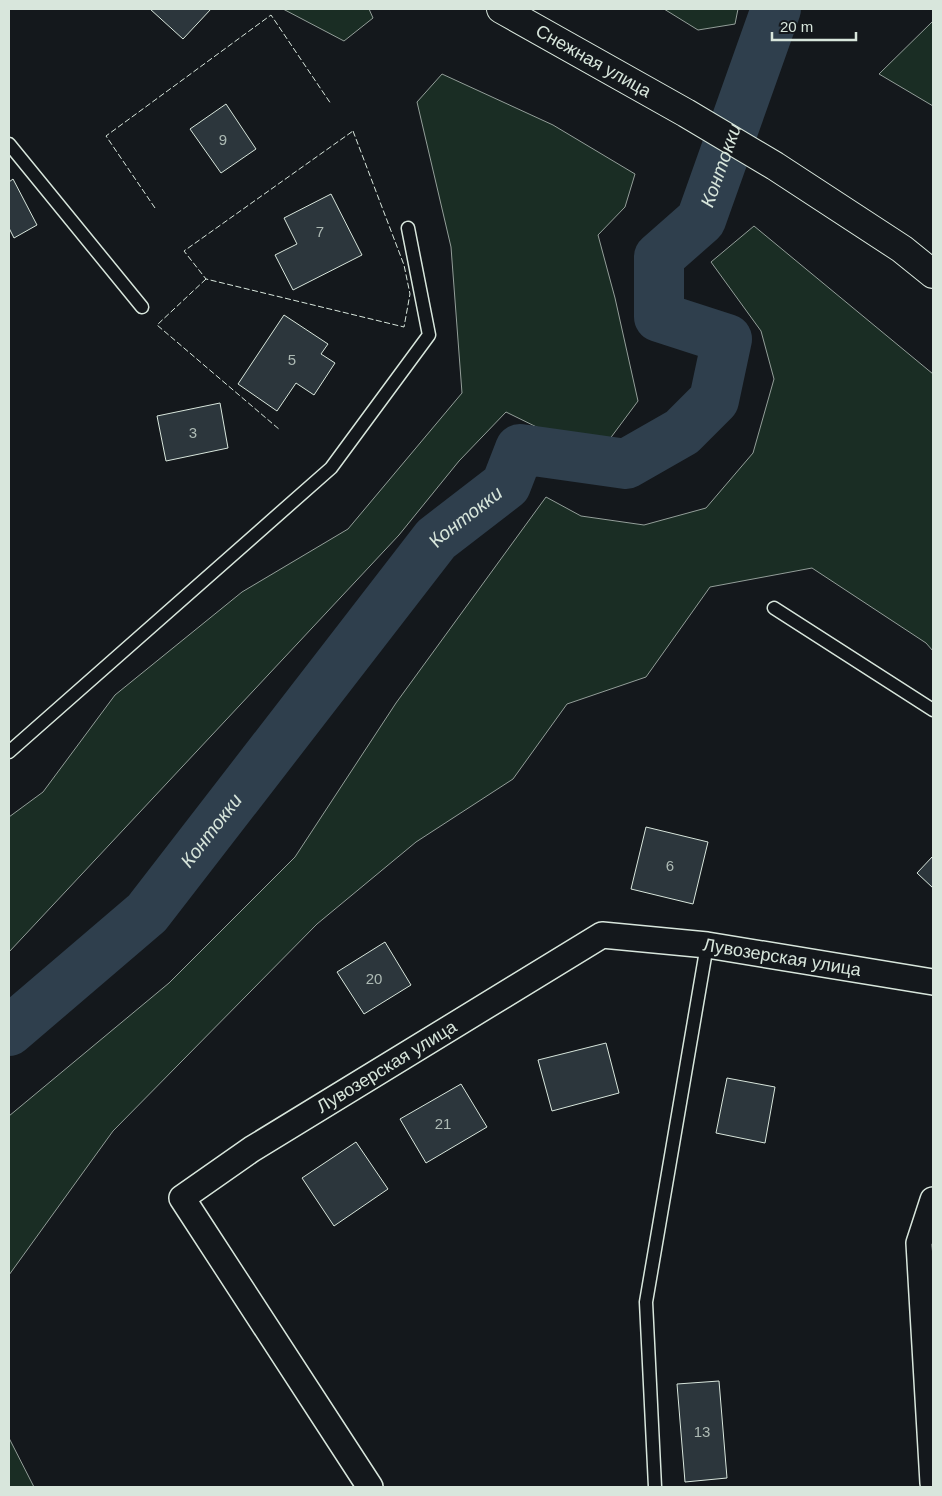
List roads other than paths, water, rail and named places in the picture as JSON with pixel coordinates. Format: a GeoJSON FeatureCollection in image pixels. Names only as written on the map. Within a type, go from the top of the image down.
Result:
{"type":"FeatureCollection","features":[{"type":"Feature","properties":{"kind":"street","name":"Снежная улица"},"geometry":{"type":"LineString","coordinates":[[501,9],[775,166],[902,249],[933,274]]}},
{"type":"Feature","properties":{"kind":"street","name":"Лувозерская улица"},"geometry":{"type":"LineString","coordinates":[[370,1487],[182,1198],[252,1148],[602,935],[708,945],[933,982]]}},
{"type":"Feature","properties":{"kind":"street"},"geometry":{"type":"LineString","coordinates":[[933,1200],[919,1243],[933,1483]]}},
{"type":"Feature","properties":{"kind":"lane"},"geometry":{"type":"LineString","coordinates":[[9,144],[142,306]]}},
{"type":"Feature","properties":{"kind":"lane"},"geometry":{"type":"LineString","coordinates":[[9,752],[331,468],[429,334],[408,228]]}},
{"type":"Feature","properties":{"kind":"lane"},"geometry":{"type":"LineString","coordinates":[[774,608],[933,710]]}},
{"type":"Feature","properties":{"kind":"lane"},"geometry":{"type":"LineString","coordinates":[[654,1487],[646,1302],[708,945]]}},
{"type":"Feature","properties":{"kind":"waterway","name":"Контокки"},"geometry":{"type":"LineString","coordinates":[[9,1031],[147,913],[436,539],[506,485],[520,449],[626,464],[682,432],[714,400],[727,339],[659,317],[659,257],[701,220],[776,9]]}}]}
